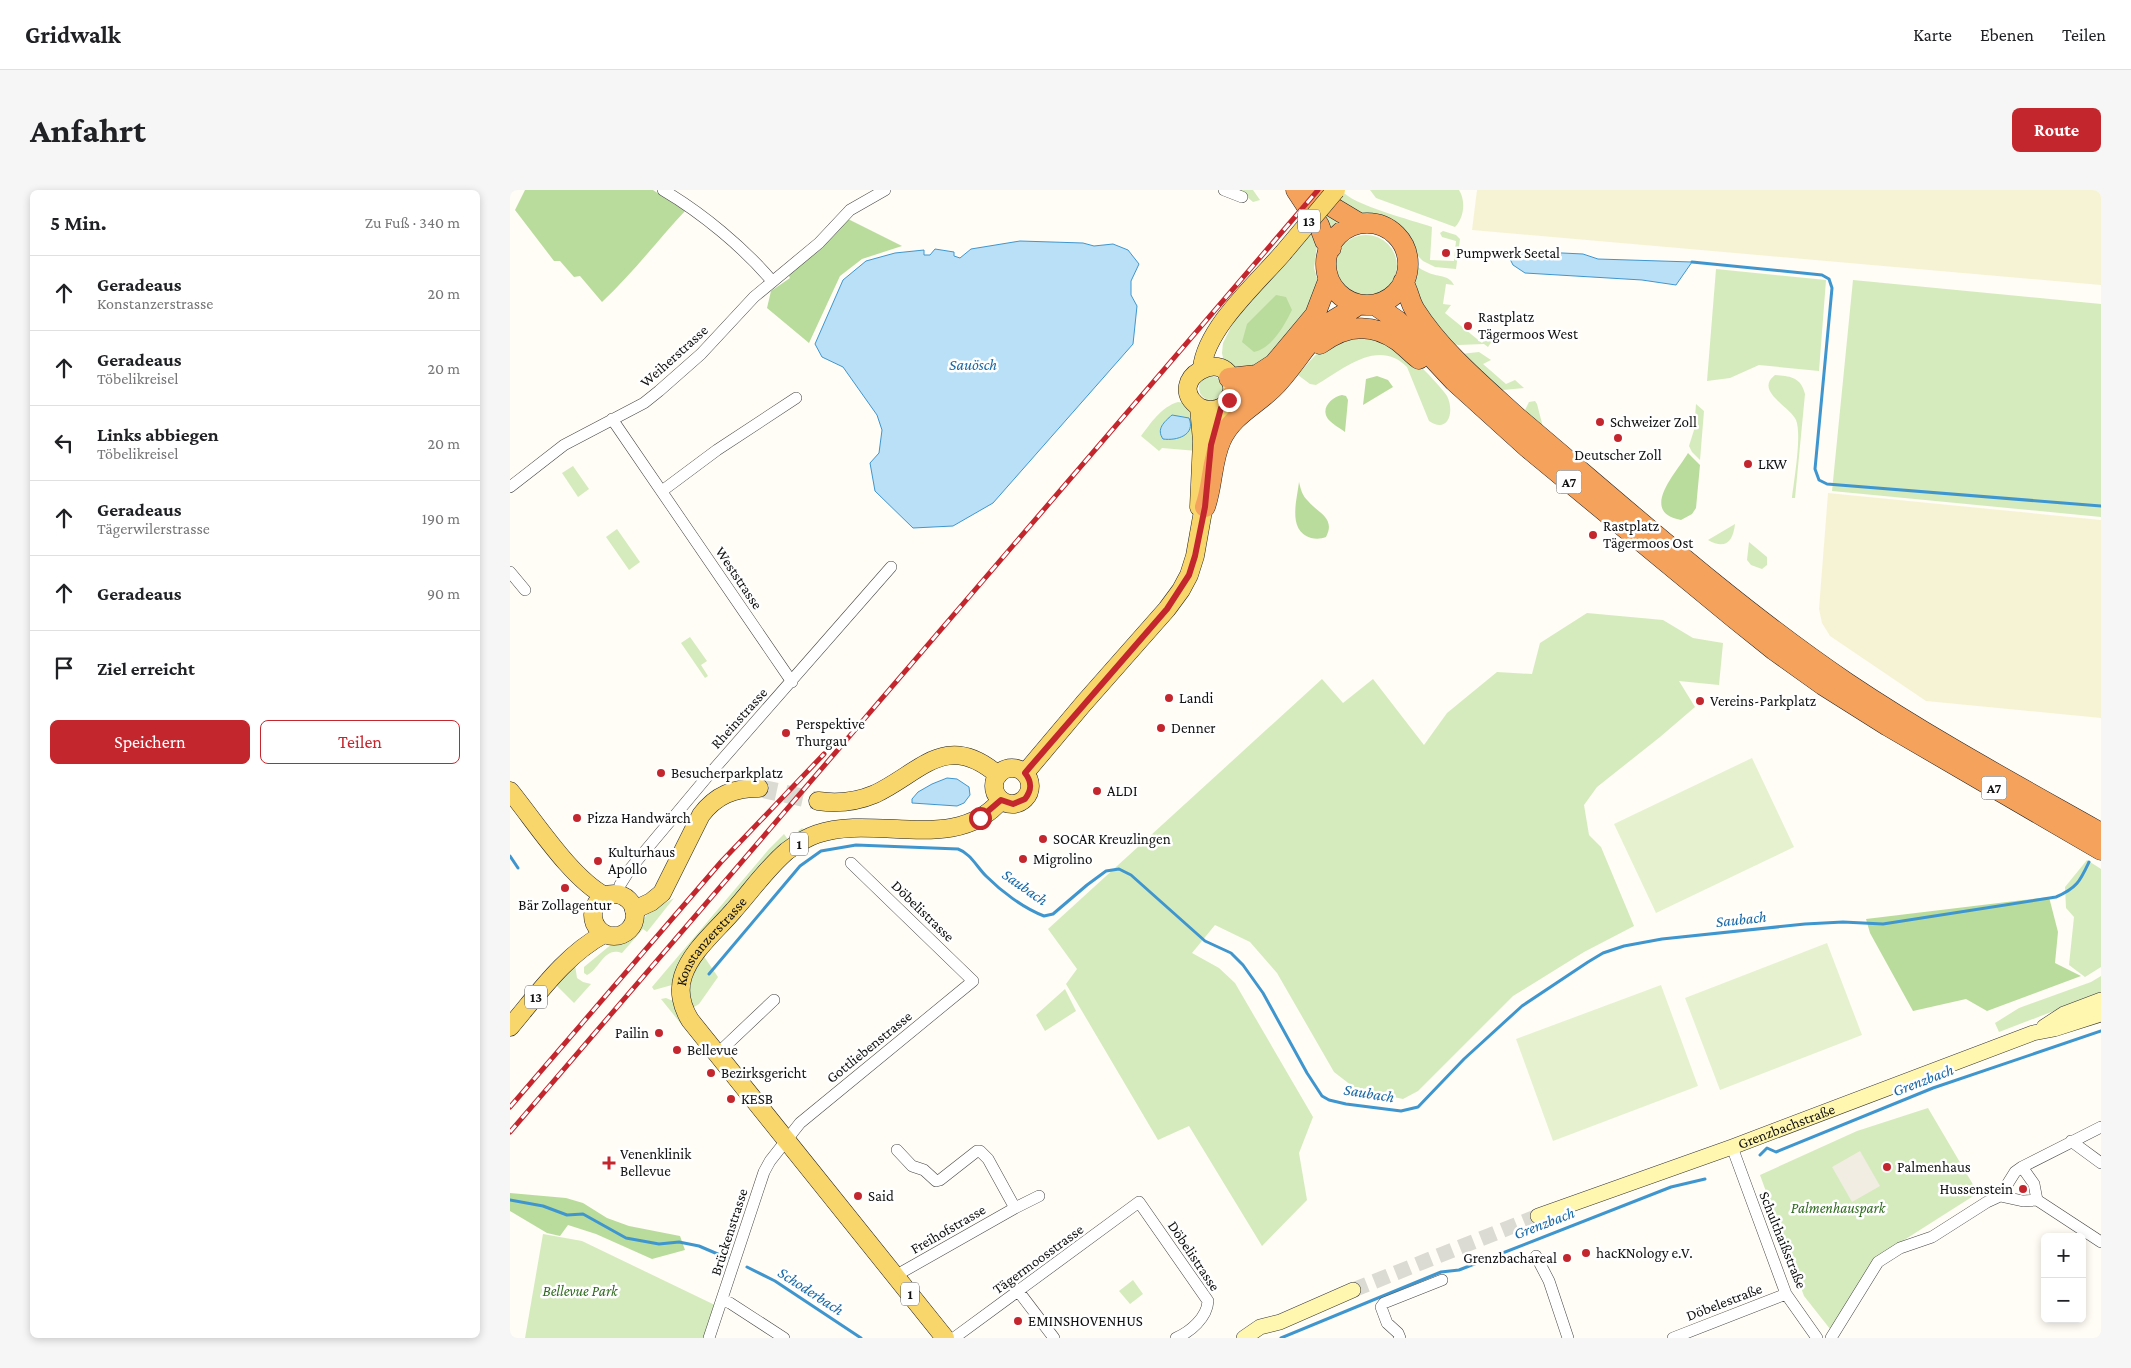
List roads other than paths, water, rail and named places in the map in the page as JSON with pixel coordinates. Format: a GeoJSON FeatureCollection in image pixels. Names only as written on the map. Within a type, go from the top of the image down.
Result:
{"type":"FeatureCollection","features":[{"type":"Feature","properties":{"kind":"highway"},"geometry":{"type":"LineString","coordinates":[[1296,190],[1319,225],[1325,241],[1331,248]]}},
{"type":"Feature","properties":{"kind":"highway"},"geometry":{"type":"LineString","coordinates":[[1317,190],[1334,208],[1359,223]]}},
{"type":"Feature","properties":{"kind":"highway"},"geometry":{"type":"LineString","coordinates":[[1205,507],[1209,496],[1216,454],[1225,433],[1237,416],[1270,391],[1328,323],[1366,305],[1392,296],[1403,282],[1407,269],[1408,255],[1402,241],[1391,230],[1372,222],[1359,223],[1341,234],[1331,248],[1326,263],[1328,281],[1315,315],[1274,364],[1257,375],[1220,384]]}},
{"type":"Feature","properties":{"kind":"highway","name":"A7"},"geometry":{"type":"LineString","coordinates":[[1328,281],[1339,296],[1366,305],[1398,320],[1442,369],[1528,448],[1734,618],[1793,663],[1888,726],[2101,850]]}},
{"type":"Feature","properties":{"kind":"highway","name":"A7"},"geometry":{"type":"LineString","coordinates":[[1403,282],[1408,289],[1412,306],[1428,328],[1493,395],[1525,424],[1765,623],[1847,683],[1907,722],[2101,833]]}},
{"type":"Feature","properties":{"kind":"highway"},"geometry":{"type":"LineString","coordinates":[[1299,357],[1313,351],[1338,333],[1350,328],[1364,327],[1386,333],[1416,357],[1442,369]]}},
{"type":"Feature","properties":{"kind":"highway"},"geometry":{"type":"LineString","coordinates":[[1220,384],[1257,391],[1285,372]]}},
{"type":"Feature","properties":{"kind":"main road","name":"13"},"geometry":{"type":"LineString","coordinates":[[1025,773],[1176,596],[1189,575],[1205,507],[1208,463],[1220,384],[1220,343],[1233,310],[1336,190]]}},
{"type":"Feature","properties":{"kind":"main road"},"geometry":{"type":"LineString","coordinates":[[1192,377],[1220,384],[1209,410],[1199,407],[1191,398],[1189,388],[1192,377]]}},
{"type":"Feature","properties":{"kind":"main road","name":"13"},"geometry":{"type":"LineString","coordinates":[[1198,536],[1202,441],[1199,407]]}},
{"type":"Feature","properties":{"kind":"main road"},"geometry":{"type":"LineString","coordinates":[[818,801],[849,802],[876,794],[923,764],[934,759],[949,756],[965,757],[974,760],[987,766],[998,775]]}},
{"type":"Feature","properties":{"kind":"main road"},"geometry":{"type":"LineString","coordinates":[[1014,767],[1025,773],[1029,777],[1030,788],[1025,799],[1013,804],[1001,800],[995,791],[995,780],[998,775],[1002,771],[1014,767]]}},
{"type":"Feature","properties":{"kind":"main road"},"geometry":{"type":"LineString","coordinates":[[634,910],[651,902],[662,893],[701,815],[708,805],[718,797],[731,792],[744,788],[759,788]]}},
{"type":"Feature","properties":{"kind":"main road"},"geometry":{"type":"LineString","coordinates":[[510,791],[575,873],[577,882],[602,903],[628,900],[634,910],[634,922],[626,932],[615,936],[604,934],[597,928],[602,903]]}},
{"type":"Feature","properties":{"kind":"main road","name":"Konstanzerstrasse"},"geometry":{"type":"LineString","coordinates":[[945,1338],[686,1014],[681,992],[683,977],[700,949],[767,871],[788,851],[815,835],[841,828],[937,830],[959,827],[980,818],[1001,800]]}},
{"type":"Feature","properties":{"kind":"main road","name":"13"},"geometry":{"type":"LineString","coordinates":[[562,967],[602,903]]}},
{"type":"Feature","properties":{"kind":"main road","name":"13"},"geometry":{"type":"LineString","coordinates":[[510,1027],[562,967],[591,942],[604,934]]}},
{"type":"Feature","properties":{"kind":"street"},"geometry":{"type":"LineString","coordinates":[[663,190],[682,201],[753,259],[772,281]]}},
{"type":"Feature","properties":{"kind":"street","name":"Weiherstrasse"},"geometry":{"type":"LineString","coordinates":[[510,487],[564,445],[644,403],[701,354],[772,281],[819,243],[850,210],[885,190]]}},
{"type":"Feature","properties":{"kind":"street"},"geometry":{"type":"LineString","coordinates":[[1224,190],[1242,197]]}},
{"type":"Feature","properties":{"kind":"street"},"geometry":{"type":"LineString","coordinates":[[662,491],[717,450],[796,398]]}},
{"type":"Feature","properties":{"kind":"street","name":"Weststrasse"},"geometry":{"type":"LineString","coordinates":[[612,419],[792,682]]}},
{"type":"Feature","properties":{"kind":"street","name":"Rheinstrasse"},"geometry":{"type":"LineString","coordinates":[[602,903],[620,885],[630,869],[707,777],[891,567]]}},
{"type":"Feature","properties":{"kind":"street"},"geometry":{"type":"LineString","coordinates":[[510,572],[525,590]]}},
{"type":"Feature","properties":{"kind":"street","name":"Döbelistrasse"},"geometry":{"type":"LineString","coordinates":[[851,863],[974,981]]}},
{"type":"Feature","properties":{"kind":"street","name":"Gottliebenstrasse"},"geometry":{"type":"LineString","coordinates":[[786,1140],[800,1123],[974,981]]}},
{"type":"Feature","properties":{"kind":"street"},"geometry":{"type":"LineString","coordinates":[[718,1054],[774,1000]]}},
{"type":"Feature","properties":{"kind":"street","name":"Grenzbachstraße"},"geometry":{"type":"LineString","coordinates":[[2033,1033],[2064,1014],[2101,1000]]}},
{"type":"Feature","properties":{"kind":"street","name":"Grenzbachstraße"},"geometry":{"type":"LineString","coordinates":[[1538,1216],[1732,1147],[2033,1033],[2101,1014]]}},
{"type":"Feature","properties":{"kind":"street"},"geometry":{"type":"LineString","coordinates":[[1831,1338],[1878,1262],[1900,1248],[1932,1237],[1987,1202],[2000,1196],[2015,1172],[2022,1167],[2101,1127]]}},
{"type":"Feature","properties":{"kind":"street","name":"Brückenstrasse"},"geometry":{"type":"LineString","coordinates":[[709,1338],[764,1172],[770,1160],[786,1140]]}},
{"type":"Feature","properties":{"kind":"street"},"geometry":{"type":"LineString","coordinates":[[2071,1141],[2101,1163]]}},
{"type":"Feature","properties":{"kind":"street","name":"Schulthaißstraße"},"geometry":{"type":"LineString","coordinates":[[1732,1147],[1786,1294],[1817,1338]]}},
{"type":"Feature","properties":{"kind":"street"},"geometry":{"type":"LineString","coordinates":[[897,1150],[912,1166],[924,1170],[936,1181],[940,1180],[977,1151],[980,1151],[988,1159],[1015,1208]]}},
{"type":"Feature","properties":{"kind":"street"},"geometry":{"type":"LineString","coordinates":[[2022,1167],[2034,1184],[2037,1200]]}},
{"type":"Feature","properties":{"kind":"street","name":"Freihofstrasse"},"geometry":{"type":"LineString","coordinates":[[895,1276],[1039,1196]]}},
{"type":"Feature","properties":{"kind":"street"},"geometry":{"type":"LineString","coordinates":[[2000,1196],[2023,1200],[2037,1200],[2101,1242]]}},
{"type":"Feature","properties":{"kind":"street","name":"Döbelistrasse"},"geometry":{"type":"LineString","coordinates":[[1139,1202],[1208,1301],[1205,1312],[1194,1328],[1176,1338]]}},
{"type":"Feature","properties":{"kind":"street","name":"Tägermoosstrasse"},"geometry":{"type":"LineString","coordinates":[[954,1338],[1139,1202]]}},
{"type":"Feature","properties":{"kind":"street"},"geometry":{"type":"LineString","coordinates":[[1536,1256],[1549,1281],[1568,1338]]}},
{"type":"Feature","properties":{"kind":"street"},"geometry":{"type":"LineString","coordinates":[[1400,1338],[1398,1333],[1387,1323],[1381,1307],[1384,1303],[1442,1280]]}},
{"type":"Feature","properties":{"kind":"street"},"geometry":{"type":"LineString","coordinates":[[1244,1338],[1260,1327],[1280,1322],[1353,1290]]}},
{"type":"Feature","properties":{"kind":"street"},"geometry":{"type":"LineString","coordinates":[[1019,1292],[1054,1338]]}},
{"type":"Feature","properties":{"kind":"street","name":"Döbelestraße"},"geometry":{"type":"LineString","coordinates":[[1673,1338],[1786,1294]]}},
{"type":"Feature","properties":{"kind":"street"},"geometry":{"type":"LineString","coordinates":[[722,1300],[730,1303],[784,1338]]}},
{"type":"Feature","properties":{"kind":"street"},"geometry":{"type":"LineString","coordinates":[[1262,1338],[1280,1322]]}},
{"type":"Feature","properties":{"kind":"water","name":"Sauösch"},"geometry":{"type":"Polygon","coordinates":[[[1020,241],[1083,243],[1094,246],[1113,244],[1128,250],[1139,264],[1131,281],[1131,295],[1137,306],[1133,344],[993,503],[953,526],[913,528],[875,491],[870,463],[879,453],[882,430],[877,415],[843,367],[822,357],[815,344],[843,280],[866,261],[895,253],[924,250],[924,255],[930,255],[935,249],[954,252],[954,256],[960,258],[971,249],[1020,241]]]}},
{"type":"Feature","properties":{"kind":"water"},"geometry":{"type":"Polygon","coordinates":[[[1521,251],[1583,254],[1598,259],[1692,262],[1676,285],[1642,280],[1525,273],[1513,265],[1509,257],[1521,251]]]}},
{"type":"Feature","properties":{"kind":"water"},"geometry":{"type":"Polygon","coordinates":[[[1172,415],[1189,418],[1190,429],[1188,433],[1179,438],[1163,439],[1160,432],[1161,429],[1172,415]]]}},
{"type":"Feature","properties":{"kind":"water"},"geometry":{"type":"Polygon","coordinates":[[[947,778],[957,779],[969,787],[970,795],[964,803],[957,806],[912,803],[912,799],[918,792],[947,778]]]}},
{"type":"Feature","properties":{"kind":"waterway"},"geometry":{"type":"LineString","coordinates":[[1692,262],[1822,275],[1829,279],[1832,288],[1815,469],[1819,480],[1827,484],[2101,506]]}},
{"type":"Feature","properties":{"kind":"waterway","name":"Saubach"},"geometry":{"type":"LineString","coordinates":[[709,974],[800,866],[821,851],[856,845],[958,849],[970,857],[986,876],[1005,893],[1020,904],[1044,916],[1053,914],[1106,871],[1119,869],[1131,875],[1205,941],[1231,953],[1243,965],[1263,993],[1307,1073],[1322,1096],[1329,1100],[1346,1104],[1401,1111],[1418,1107],[1464,1059],[1522,1006],[1603,953],[1624,946],[1662,939],[1805,924],[1843,922],[1883,924],[2056,897],[2077,883],[2089,862]]}},
{"type":"Feature","properties":{"kind":"waterway","name":"Saubach"},"geometry":{"type":"LineString","coordinates":[[510,856],[518,868]]}},
{"type":"Feature","properties":{"kind":"waterway","name":"Grenzbach"},"geometry":{"type":"LineString","coordinates":[[1760,1155],[1767,1148],[1776,1152],[1933,1088],[2101,1031]]}},
{"type":"Feature","properties":{"kind":"waterway","name":"Grenzbach"},"geometry":{"type":"LineString","coordinates":[[1281,1338],[1441,1272],[1459,1270],[1671,1187],[1705,1179]]}},
{"type":"Feature","properties":{"kind":"waterway","name":"Schoderbach"},"geometry":{"type":"LineString","coordinates":[[510,1200],[543,1206],[567,1215],[583,1214],[626,1238],[659,1244],[679,1242],[699,1246],[727,1258]]}},
{"type":"Feature","properties":{"kind":"waterway","name":"Schoderbach"},"geometry":{"type":"LineString","coordinates":[[747,1267],[775,1281],[861,1338]]}},
{"type":"Feature","properties":{"kind":"tunnel"},"geometry":{"type":"LineString","coordinates":[[759,788],[818,801]]}},
{"type":"Feature","properties":{"kind":"tunnel"},"geometry":{"type":"LineString","coordinates":[[1353,1290],[1538,1216]]}},
{"type":"Feature","properties":{"kind":"railway"},"geometry":{"type":"LineString","coordinates":[[510,1132],[1318,190]]}},
{"type":"Feature","properties":{"kind":"railway"},"geometry":{"type":"LineString","coordinates":[[510,1107],[721,862],[824,754]]}},
{"type":"Feature","properties":{"kind":"place","name":"Pumpwerk Seetal"},"geometry":{"type":"Point","coordinates":[1446,253]}},
{"type":"Feature","properties":{"kind":"place","name":"Rastplatz Tägermoos West"},"geometry":{"type":"Point","coordinates":[1468,326]}},
{"type":"Feature","properties":{"kind":"place","name":"Schweizer Zoll"},"geometry":{"type":"Point","coordinates":[1600,422]}},
{"type":"Feature","properties":{"kind":"place","name":"Deutscher Zoll"},"geometry":{"type":"Point","coordinates":[1618,438]}},
{"type":"Feature","properties":{"kind":"place","name":"LKW"},"geometry":{"type":"Point","coordinates":[1748,464]}},
{"type":"Feature","properties":{"kind":"place","name":"Rastplatz Tägermoos Ost"},"geometry":{"type":"Point","coordinates":[1593,535]}},
{"type":"Feature","properties":{"kind":"place","name":"Landi"},"geometry":{"type":"Point","coordinates":[1169,698]}},
{"type":"Feature","properties":{"kind":"place","name":"Vereins-Parkplatz"},"geometry":{"type":"Point","coordinates":[1700,701]}},
{"type":"Feature","properties":{"kind":"place","name":"Denner"},"geometry":{"type":"Point","coordinates":[1161,728]}},
{"type":"Feature","properties":{"kind":"place","name":"Perspektive Thurgau"},"geometry":{"type":"Point","coordinates":[786,733]}},
{"type":"Feature","properties":{"kind":"place","name":"Besucherparkplatz"},"geometry":{"type":"Point","coordinates":[661,773]}},
{"type":"Feature","properties":{"kind":"place","name":"ALDI"},"geometry":{"type":"Point","coordinates":[1097,791]}},
{"type":"Feature","properties":{"kind":"place","name":"Pizza Handwärch"},"geometry":{"type":"Point","coordinates":[577,818]}},
{"type":"Feature","properties":{"kind":"place","name":"SOCAR Kreuzlingen"},"geometry":{"type":"Point","coordinates":[1043,839]}},
{"type":"Feature","properties":{"kind":"place","name":"Migrolino"},"geometry":{"type":"Point","coordinates":[1023,859]}},
{"type":"Feature","properties":{"kind":"place","name":"Kulturhaus Apollo"},"geometry":{"type":"Point","coordinates":[598,861]}},
{"type":"Feature","properties":{"kind":"place","name":"Bär Zollagentur"},"geometry":{"type":"Point","coordinates":[565,888]}},
{"type":"Feature","properties":{"kind":"place","name":"Pailin"},"geometry":{"type":"Point","coordinates":[659,1033]}},
{"type":"Feature","properties":{"kind":"place","name":"Bellevue"},"geometry":{"type":"Point","coordinates":[677,1050]}},
{"type":"Feature","properties":{"kind":"place","name":"Bezirksgericht"},"geometry":{"type":"Point","coordinates":[711,1073]}},
{"type":"Feature","properties":{"kind":"place","name":"KESB"},"geometry":{"type":"Point","coordinates":[731,1099]}},
{"type":"Feature","properties":{"kind":"place","name":"Venenklinik Bellevue"},"geometry":{"type":"Point","coordinates":[609,1163]}},
{"type":"Feature","properties":{"kind":"place","name":"Palmenhaus"},"geometry":{"type":"Point","coordinates":[1887,1167]}},
{"type":"Feature","properties":{"kind":"place","name":"Hussenstein"},"geometry":{"type":"Point","coordinates":[2023,1189]}},
{"type":"Feature","properties":{"kind":"place","name":"Said"},"geometry":{"type":"Point","coordinates":[858,1196]}},
{"type":"Feature","properties":{"kind":"place","name":"hacKNology e.V."},"geometry":{"type":"Point","coordinates":[1586,1253]}},
{"type":"Feature","properties":{"kind":"place","name":"Grenzbachareal"},"geometry":{"type":"Point","coordinates":[1567,1258]}},
{"type":"Feature","properties":{"kind":"place","name":"EMINSHOVENHUS"},"geometry":{"type":"Point","coordinates":[1018,1321]}},
{"type":"Feature","properties":{"kind":"park label","name":"Palmenhauspark"},"geometry":{"type":"Point","coordinates":[1838,1208]}},
{"type":"Feature","properties":{"kind":"park label","name":"Bellevue Park"},"geometry":{"type":"Point","coordinates":[580,1291]}}]}
